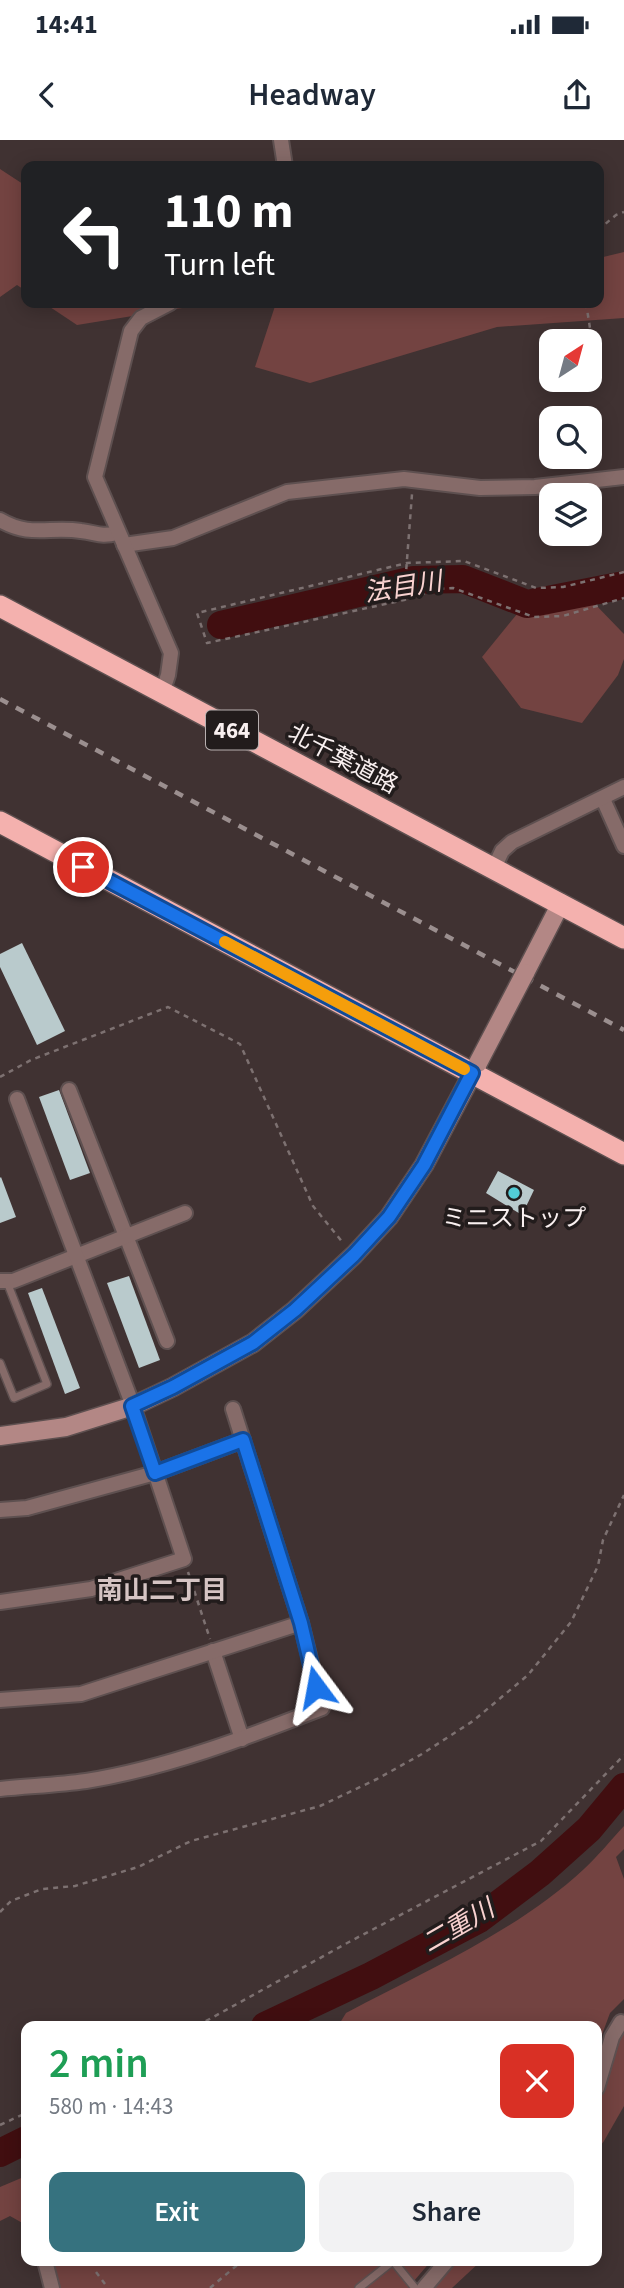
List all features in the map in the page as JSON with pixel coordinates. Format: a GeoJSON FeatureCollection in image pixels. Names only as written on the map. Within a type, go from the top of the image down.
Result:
{"type":"FeatureCollection","features":[{"type":"Feature","properties":{"kind":"highway","name":"北千葉道路"},"geometry":{"type":"LineString","coordinates":[[0,606],[494,868],[557,910],[624,938]]}},
{"type":"Feature","properties":{"kind":"highway"},"geometry":{"type":"LineString","coordinates":[[0,822],[475,1068],[624,1154]]}},
{"type":"Feature","properties":{"kind":"street"},"geometry":{"type":"LineString","coordinates":[[281,140],[284,161]]}},
{"type":"Feature","properties":{"kind":"street"},"geometry":{"type":"LineString","coordinates":[[160,308],[141,318],[131,331],[95,477],[171,653],[162,693]]}},
{"type":"Feature","properties":{"kind":"street"},"geometry":{"type":"LineString","coordinates":[[0,520],[24,531],[79,530],[121,539],[173,538],[287,492],[380,481],[413,480],[480,488],[535,487],[624,477]]}},
{"type":"Feature","properties":{"kind":"street"},"geometry":{"type":"LineString","coordinates":[[494,868],[502,851],[512,842],[624,787]]}},
{"type":"Feature","properties":{"kind":"street"},"geometry":{"type":"LineString","coordinates":[[603,799],[624,846]]}},
{"type":"Feature","properties":{"kind":"street"},"geometry":{"type":"LineString","coordinates":[[0,1436],[66,1427],[132,1406],[173,1387],[253,1343],[295,1310],[354,1255],[389,1217],[424,1165],[557,910]]}},
{"type":"Feature","properties":{"kind":"street"},"geometry":{"type":"LineString","coordinates":[[69,1090],[167,1341]]}},
{"type":"Feature","properties":{"kind":"street"},"geometry":{"type":"LineString","coordinates":[[0,1601],[91,1590],[184,1559],[78,1257],[17,1099]]}},
{"type":"Feature","properties":{"kind":"street"},"geometry":{"type":"LineString","coordinates":[[3,1281],[13,1281],[78,1257],[185,1213]]}},
{"type":"Feature","properties":{"kind":"street"},"geometry":{"type":"LineString","coordinates":[[0,1789],[86,1781],[186,1757],[242,1739],[321,1708],[301,1623],[233,1409]]}},
{"type":"Feature","properties":{"kind":"street"},"geometry":{"type":"LineString","coordinates":[[0,1510],[27,1508],[155,1473],[243,1440]]}},
{"type":"Feature","properties":{"kind":"street"},"geometry":{"type":"LineString","coordinates":[[0,1700],[81,1694],[301,1623]]}},
{"type":"Feature","properties":{"kind":"street"},"geometry":{"type":"LineString","coordinates":[[214,1651],[242,1739]]}},
{"type":"Feature","properties":{"kind":"street"},"geometry":{"type":"LineString","coordinates":[[602,2071],[612,2037],[621,2022]]}},
{"type":"Feature","properties":{"kind":"street"},"geometry":{"type":"LineString","coordinates":[[46,2266],[52,2288]]}},
{"type":"Feature","properties":{"kind":"street"},"geometry":{"type":"LineString","coordinates":[[424,2288],[443,2266]]}},
{"type":"Feature","properties":{"kind":"lane"},"geometry":{"type":"LineString","coordinates":[[0,1363],[13,1398],[47,1384],[3,1281]]}},
{"type":"Feature","properties":{"kind":"lane"},"geometry":{"type":"LineString","coordinates":[[359,2288],[387,2266]]}},
{"type":"Feature","properties":{"kind":"lane"},"geometry":{"type":"LineString","coordinates":[[397,2266],[415,2288]]}},
{"type":"Feature","properties":{"kind":"path"},"geometry":{"type":"LineString","coordinates":[[604,225],[624,212]]}},
{"type":"Feature","properties":{"kind":"path"},"geometry":{"type":"LineString","coordinates":[[587,308],[590,328]]}},
{"type":"Feature","properties":{"kind":"path"},"geometry":{"type":"LineString","coordinates":[[404,600],[413,480]]}},
{"type":"Feature","properties":{"kind":"path"},"geometry":{"type":"LineString","coordinates":[[624,572],[563,587],[536,588],[464,561],[407,563],[197,613],[207,643],[404,600],[437,589],[453,588],[534,617],[563,616],[624,598]]}},
{"type":"Feature","properties":{"kind":"path"},"geometry":{"type":"LineString","coordinates":[[0,1077],[31,1060],[168,1007],[216,1031],[240,1044],[313,1206],[354,1255]]}},
{"type":"Feature","properties":{"kind":"path"},"geometry":{"type":"LineString","coordinates":[[0,1912],[11,1900],[42,1889],[75,1886],[138,1867],[191,1842],[320,1806],[388,1773],[473,1721],[528,1675],[571,1622],[598,1566],[603,1540],[624,1495]]}},
{"type":"Feature","properties":{"kind":"path"},"geometry":{"type":"LineString","coordinates":[[184,1559],[214,1651]]}},
{"type":"Feature","properties":{"kind":"path"},"geometry":{"type":"LineString","coordinates":[[206,2021],[541,1841],[624,1755]]}},
{"type":"Feature","properties":{"kind":"path"},"geometry":{"type":"LineString","coordinates":[[0,2125],[21,2115]]}},
{"type":"Feature","properties":{"kind":"path"},"geometry":{"type":"LineString","coordinates":[[210,2288],[236,2266]]}},
{"type":"Feature","properties":{"kind":"path"},"geometry":{"type":"LineString","coordinates":[[96,2272],[108,2288]]}},
{"type":"Feature","properties":{"kind":"shaded area"},"geometry":{"type":"Polygon","coordinates":[[[0,169],[21,183],[21,288],[17,285],[0,297],[0,169]]]}},
{"type":"Feature","properties":{"kind":"shaded area"},"geometry":{"type":"Polygon","coordinates":[[[624,252],[624,318],[497,327],[310,383],[255,367],[274,308],[604,308],[604,257],[624,252]]]}},
{"type":"Feature","properties":{"kind":"shaded area"},"geometry":{"type":"Polygon","coordinates":[[[52,308],[182,308],[77,325],[52,308]]]}},
{"type":"Feature","properties":{"kind":"shaded area"},"geometry":{"type":"Polygon","coordinates":[[[592,601],[624,634],[624,659],[618,675],[582,723],[521,708],[482,657],[517,614],[592,601]]]}},
{"type":"Feature","properties":{"kind":"shaded area"},"geometry":{"type":"Polygon","coordinates":[[[624,1826],[624,1849],[616,1857],[624,1879],[624,1999],[610,2013],[602,2035],[602,2021],[341,2021],[346,2013],[470,1949],[530,1912],[558,1892],[624,1826]]]}},
{"type":"Feature","properties":{"kind":"shaded area"},"geometry":{"type":"Polygon","coordinates":[[[624,2027],[624,2106],[602,2144],[602,2085],[616,2039],[624,2027]]]}},
{"type":"Feature","properties":{"kind":"shaded area"},"geometry":{"type":"Polygon","coordinates":[[[21,2178],[21,2222],[10,2216],[0,2221],[0,2187],[21,2178]]]}},
{"type":"Feature","properties":{"kind":"shaded area"},"geometry":{"type":"Polygon","coordinates":[[[50,2266],[427,2266],[408,2288],[55,2288],[50,2266]]]}},
{"type":"Feature","properties":{"kind":"shaded area"},"geometry":{"type":"Polygon","coordinates":[[[451,2266],[476,2266],[452,2288],[433,2288],[451,2266]]]}},
{"type":"Feature","properties":{"kind":"building"},"geometry":{"type":"Polygon","coordinates":[[[22,943],[65,1031],[37,1045],[0,967],[0,954],[22,943]]]}},
{"type":"Feature","properties":{"kind":"building"},"geometry":{"type":"Polygon","coordinates":[[[59,1090],[90,1173],[70,1180],[39,1097],[59,1090]]]}},
{"type":"Feature","properties":{"kind":"building"},"geometry":{"type":"Polygon","coordinates":[[[498,1171],[534,1190],[522,1215],[486,1193],[498,1171]]]}},
{"type":"Feature","properties":{"kind":"building"},"geometry":{"type":"Polygon","coordinates":[[[0,1178],[16,1217],[0,1223],[0,1178]]]}},
{"type":"Feature","properties":{"kind":"building"},"geometry":{"type":"Polygon","coordinates":[[[129,1276],[160,1360],[139,1368],[107,1283],[129,1276]]]}},
{"type":"Feature","properties":{"kind":"building"},"geometry":{"type":"Polygon","coordinates":[[[42,1288],[80,1388],[65,1394],[28,1293],[42,1288]]]}},
{"type":"Feature","properties":{"kind":"waterway","name":"法目川"},"geometry":{"type":"LineString","coordinates":[[221,625],[414,580],[463,579],[527,604],[624,585]]}},
{"type":"Feature","properties":{"kind":"waterway","name":"二重川"},"geometry":{"type":"LineString","coordinates":[[276,2021],[371,1976],[479,1919],[540,1873],[589,1829],[624,1787]]}},
{"type":"Feature","properties":{"kind":"waterway","name":"二重川"},"geometry":{"type":"LineString","coordinates":[[0,2153],[21,2142]]}},
{"type":"Feature","properties":{"kind":"railway"},"geometry":{"type":"LineString","coordinates":[[0,699],[624,1030]]}},
{"type":"Feature","properties":{"kind":"slow traffic"},"geometry":{"type":"LineString","coordinates":[[225,942],[464,1069]]}},
{"type":"Feature","properties":{"kind":"place","name":"ミニストップ"},"geometry":{"type":"Point","coordinates":[514,1193]}},
{"type":"Feature","properties":{"kind":"district","name":"南山二丁目"},"geometry":{"type":"Point","coordinates":[162,1590]}},
{"type":"Feature","properties":{"kind":"route"},"geometry":{"type":"LineString","coordinates":[[83,867],[472,1073],[424,1165],[389,1217],[354,1255],[295,1310],[253,1343],[132,1406],[155,1473],[243,1440],[301,1623],[316,1687]]}}]}
